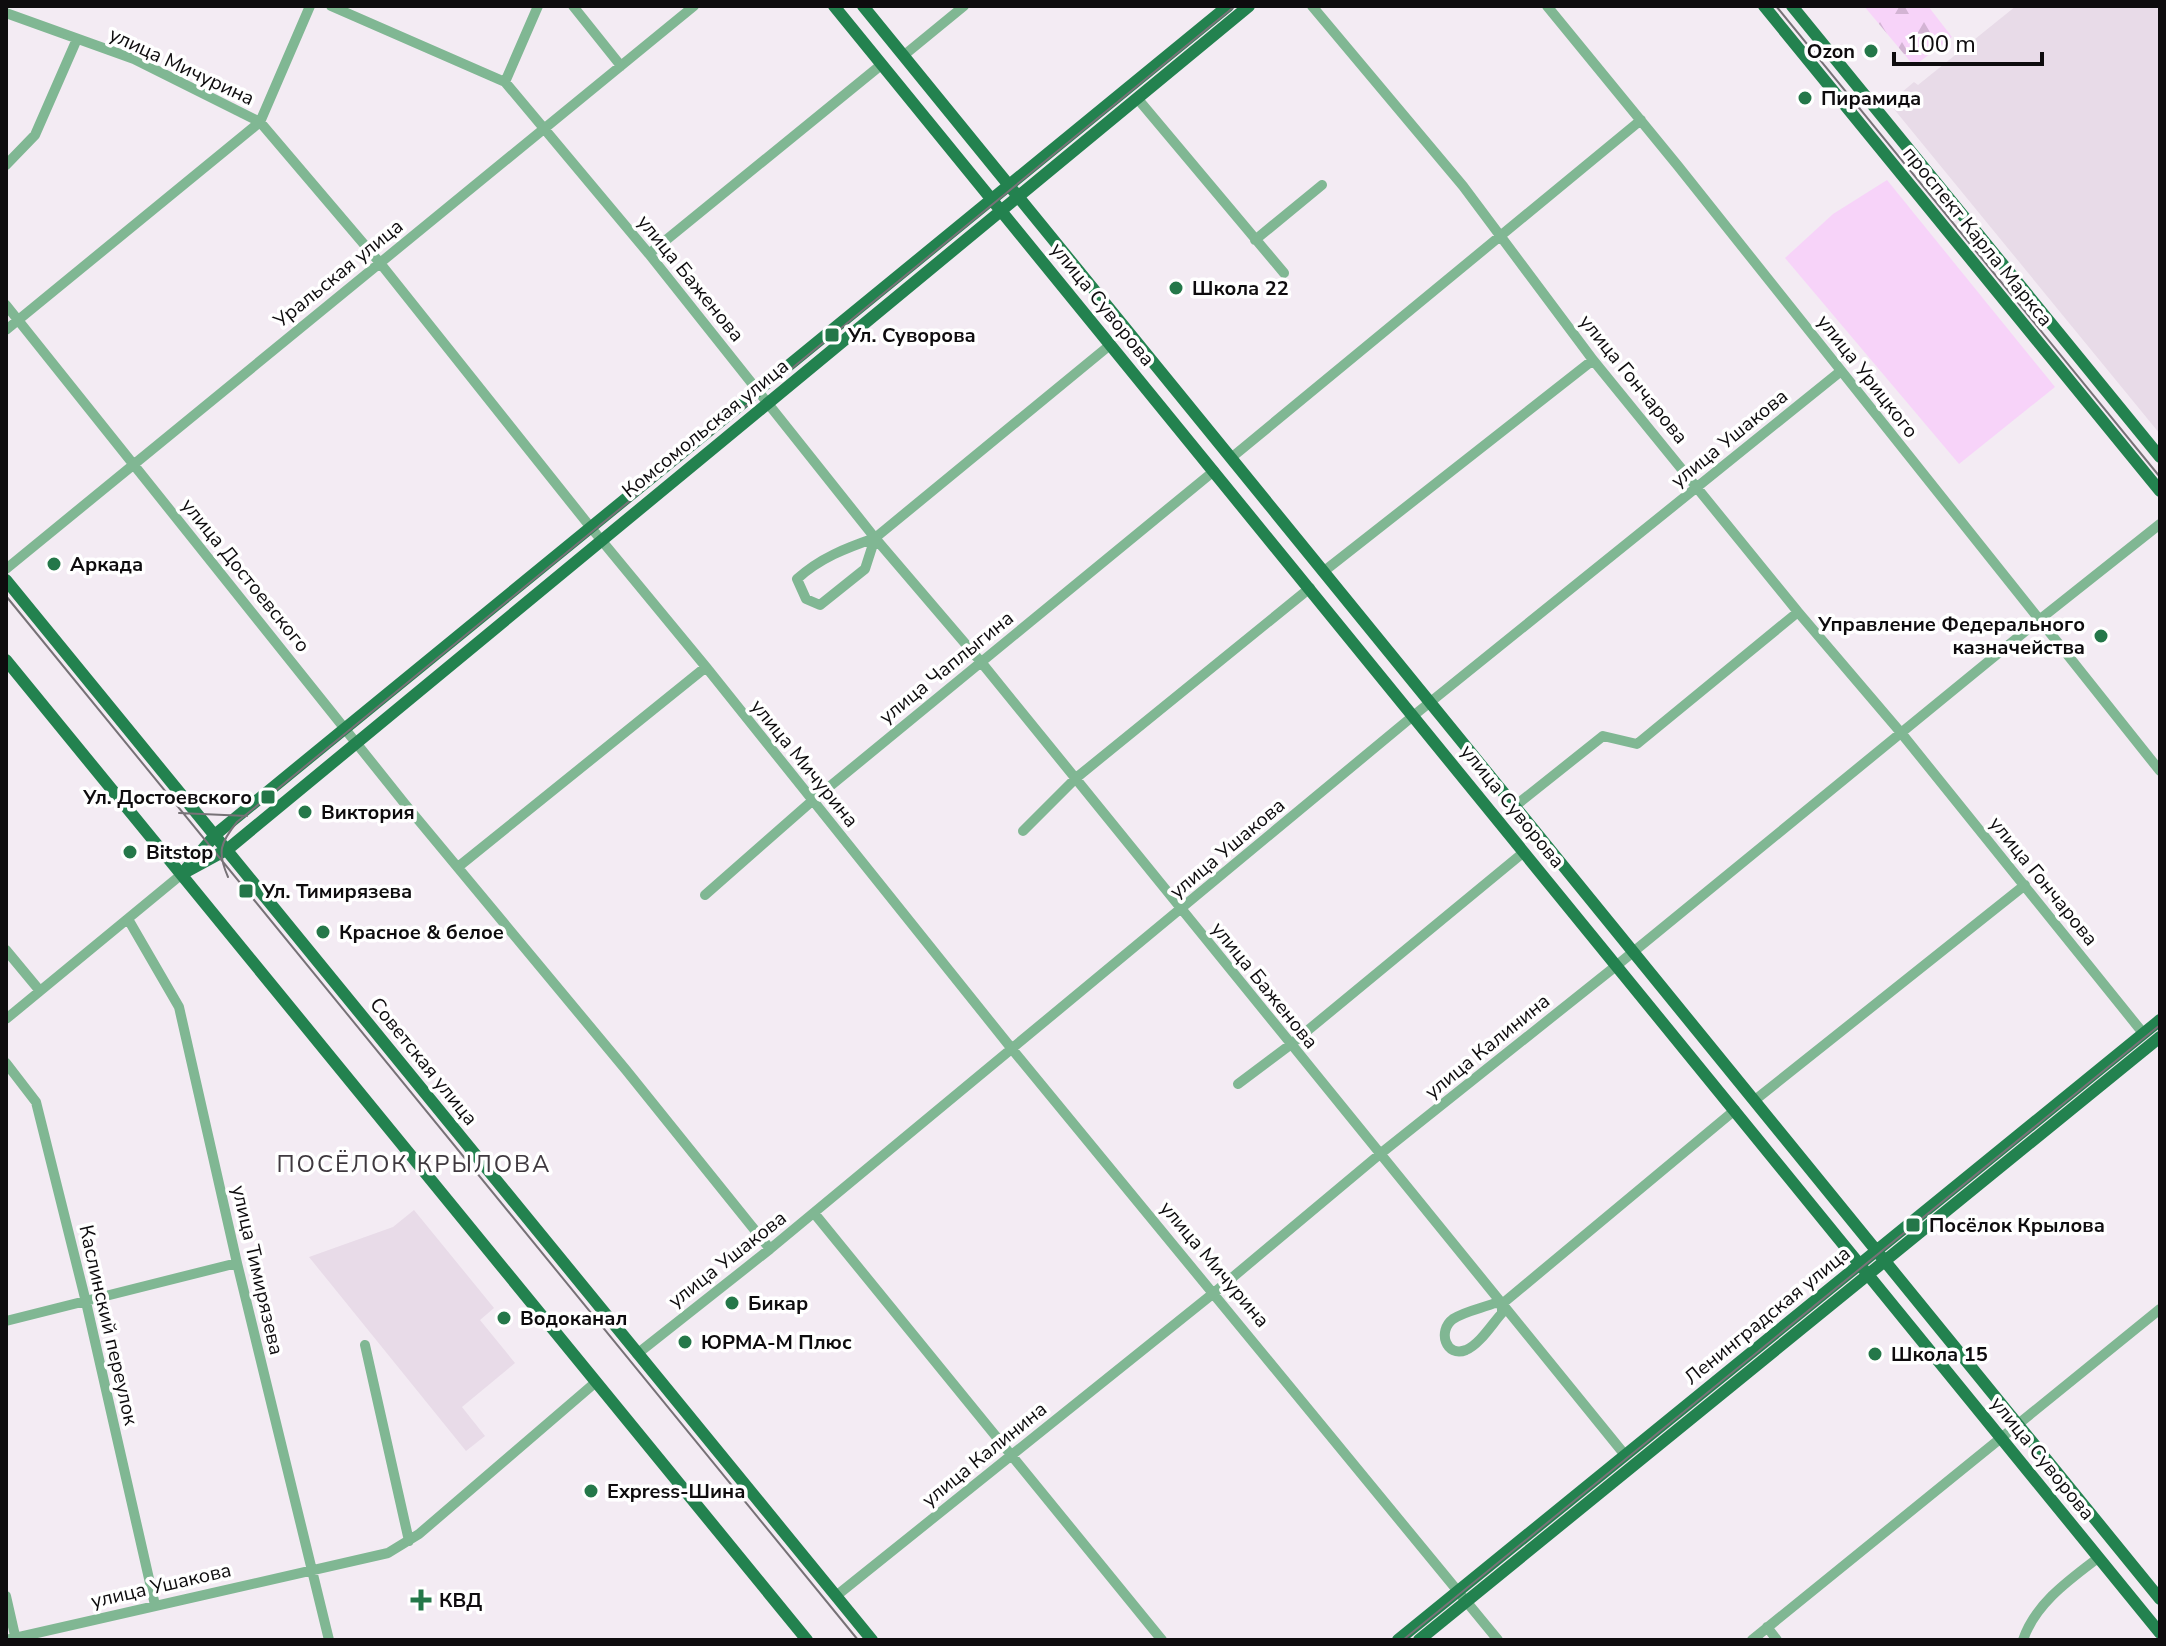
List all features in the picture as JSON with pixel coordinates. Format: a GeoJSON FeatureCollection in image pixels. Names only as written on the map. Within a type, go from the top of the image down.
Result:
{"type":"FeatureCollection","features":[{"type":"Feature","properties":{"kind":"main road","name":"улица Суворова"},"geometry":{"type":"LineString","coordinates":[[834,6],[2160,1633]]}},
{"type":"Feature","properties":{"kind":"main road","name":"улица Суворова"},"geometry":{"type":"LineString","coordinates":[[863,6],[2160,1599]]}},
{"type":"Feature","properties":{"kind":"main road","name":"Комсомольская улица"},"geometry":{"type":"LineString","coordinates":[[182,874],[216,834],[1228,6]]}},
{"type":"Feature","properties":{"kind":"main road","name":"Комсомольская улица"},"geometry":{"type":"LineString","coordinates":[[182,874],[228,849],[1249,6]]}},
{"type":"Feature","properties":{"kind":"main road","name":"проспект Карла Маркса"},"geometry":{"type":"LineString","coordinates":[[1764,6],[2160,491]]}},
{"type":"Feature","properties":{"kind":"main road","name":"проспект Карла Маркса"},"geometry":{"type":"LineString","coordinates":[[1792,6],[2160,457]]}},
{"type":"Feature","properties":{"kind":"main road","name":"Советская улица"},"geometry":{"type":"LineString","coordinates":[[6,580],[872,1640]]}},
{"type":"Feature","properties":{"kind":"main road"},"geometry":{"type":"LineString","coordinates":[[6,660],[807,1640]]}},
{"type":"Feature","properties":{"kind":"main road","name":"Ленинградская улица"},"geometry":{"type":"LineString","coordinates":[[1881,1256],[2160,1020]]}},
{"type":"Feature","properties":{"kind":"main road","name":"Ленинградская улица"},"geometry":{"type":"LineString","coordinates":[[1419,1640],[1464,1595],[1625,1455],[2160,1037]]}},
{"type":"Feature","properties":{"kind":"main road","name":"Ленинградская улица"},"geometry":{"type":"LineString","coordinates":[[1398,1640],[1464,1595],[1864,1269]]}},
{"type":"Feature","properties":{"kind":"street"},"geometry":{"type":"LineString","coordinates":[[6,330],[260,122],[310,6]]}},
{"type":"Feature","properties":{"kind":"street","name":"улица Баженова"},"geometry":{"type":"LineString","coordinates":[[331,6],[505,82],[649,254],[875,538],[1076,778],[1625,1455]]}},
{"type":"Feature","properties":{"kind":"street"},"geometry":{"type":"LineString","coordinates":[[505,82],[538,6]]}},
{"type":"Feature","properties":{"kind":"street"},"geometry":{"type":"LineString","coordinates":[[573,6],[621,66]]}},
{"type":"Feature","properties":{"kind":"street","name":"Уральская улица"},"geometry":{"type":"LineString","coordinates":[[6,569],[694,6]]}},
{"type":"Feature","properties":{"kind":"street"},"geometry":{"type":"LineString","coordinates":[[903,56],[964,6]]}},
{"type":"Feature","properties":{"kind":"street","name":"улица Гончарова"},"geometry":{"type":"LineString","coordinates":[[1312,6],[1501,233],[1593,360],[1798,612],[1902,734],[2143,1033]]}},
{"type":"Feature","properties":{"kind":"street","name":"улица Урицкого"},"geometry":{"type":"LineString","coordinates":[[1547,6],[2160,771]]}},
{"type":"Feature","properties":{"kind":"street","name":"улица Мичурина"},"geometry":{"type":"LineString","coordinates":[[6,13],[134,59],[260,122],[380,263],[1012,1049],[1215,1292],[1498,1640]]}},
{"type":"Feature","properties":{"kind":"street"},"geometry":{"type":"LineString","coordinates":[[6,165],[35,135],[77,39]]}},
{"type":"Feature","properties":{"kind":"street"},"geometry":{"type":"LineString","coordinates":[[649,254],[881,65]]}},
{"type":"Feature","properties":{"kind":"street"},"geometry":{"type":"LineString","coordinates":[[1137,98],[1284,273]]}},
{"type":"Feature","properties":{"kind":"street"},"geometry":{"type":"LineString","coordinates":[[1231,458],[1641,120]]}},
{"type":"Feature","properties":{"kind":"street"},"geometry":{"type":"LineString","coordinates":[[1255,240],[1322,185]]}},
{"type":"Feature","properties":{"kind":"street","name":"улица Достоевского"},"geometry":{"type":"LineString","coordinates":[[6,305],[356,743],[770,1249]]}},
{"type":"Feature","properties":{"kind":"street"},"geometry":{"type":"LineString","coordinates":[[875,538],[865,569],[820,605],[806,599],[797,579],[814,564],[875,538],[1110,345]]}},
{"type":"Feature","properties":{"kind":"street"},"geometry":{"type":"LineString","coordinates":[[1323,572],[1593,360]]}},
{"type":"Feature","properties":{"kind":"street","name":"улица Ушакова"},"geometry":{"type":"LineString","coordinates":[[637,1354],[814,1213],[1413,716],[1841,371]]}},
{"type":"Feature","properties":{"kind":"street","name":"улица Чаплыгина"},"geometry":{"type":"LineString","coordinates":[[705,895],[812,801],[1214,471]]}},
{"type":"Feature","properties":{"kind":"street","name":"улица Калинина"},"geometry":{"type":"LineString","coordinates":[[836,1596],[2160,524]]}},
{"type":"Feature","properties":{"kind":"street"},"geometry":{"type":"LineString","coordinates":[[1023,831],[1076,778],[1310,588]]}},
{"type":"Feature","properties":{"kind":"street"},"geometry":{"type":"LineString","coordinates":[[1515,806],[1603,736],[1637,744],[1798,612]]}},
{"type":"Feature","properties":{"kind":"street"},"geometry":{"type":"LineString","coordinates":[[458,867],[706,667]]}},
{"type":"Feature","properties":{"kind":"street"},"geometry":{"type":"LineString","coordinates":[[1238,1084],[1290,1045],[1524,852]]}},
{"type":"Feature","properties":{"kind":"street","name":"Комсомольская улица"},"geometry":{"type":"LineString","coordinates":[[6,1019],[182,874]]}},
{"type":"Feature","properties":{"kind":"street"},"geometry":{"type":"LineString","coordinates":[[1755,1100],[2025,885]]}},
{"type":"Feature","properties":{"kind":"street","name":"улица Тимирязева"},"geometry":{"type":"LineString","coordinates":[[128,919],[179,1007],[237,1263],[329,1640]]}},
{"type":"Feature","properties":{"kind":"street"},"geometry":{"type":"LineString","coordinates":[[6,950],[40,991]]}},
{"type":"Feature","properties":{"kind":"street","name":"Каслинский переулок"},"geometry":{"type":"LineString","coordinates":[[6,1063],[36,1102],[86,1302],[155,1605]]}},
{"type":"Feature","properties":{"kind":"street"},"geometry":{"type":"LineString","coordinates":[[1502,1304],[1502,1313],[1473,1346],[1463,1352],[1446,1346],[1446,1327],[1453,1319],[1495,1303],[1502,1304],[1735,1110]]}},
{"type":"Feature","properties":{"kind":"street"},"geometry":{"type":"LineString","coordinates":[[814,1213],[1162,1640]]}},
{"type":"Feature","properties":{"kind":"street"},"geometry":{"type":"LineString","coordinates":[[6,1321],[237,1263]]}},
{"type":"Feature","properties":{"kind":"street"},"geometry":{"type":"LineString","coordinates":[[1752,1640],[2160,1309]]}},
{"type":"Feature","properties":{"kind":"street"},"geometry":{"type":"LineString","coordinates":[[365,1345],[409,1541]]}},
{"type":"Feature","properties":{"kind":"street","name":"улица Ушакова"},"geometry":{"type":"LineString","coordinates":[[13,1639],[388,1553],[409,1541],[596,1382]]}},
{"type":"Feature","properties":{"kind":"street"},"geometry":{"type":"LineString","coordinates":[[2023,1640],[2033,1615],[2043,1603],[2098,1558]]}},
{"type":"Feature","properties":{"kind":"street"},"geometry":{"type":"LineString","coordinates":[[6,1596],[13,1639]]}},
{"type":"Feature","properties":{"kind":"street"},"geometry":{"type":"LineString","coordinates":[[1767,1627],[1777,1640]]}},
{"type":"Feature","properties":{"kind":"shaded area"},"geometry":{"type":"Polygon","coordinates":[[[2016,6],[2160,6],[2160,434],[1889,103],[1914,82],[1918,85],[2016,6]]]}},
{"type":"Feature","properties":{"kind":"shaded area"},"geometry":{"type":"Polygon","coordinates":[[[414,1210],[494,1308],[480,1320],[515,1363],[462,1407],[485,1436],[466,1451],[309,1257],[393,1227],[414,1210]]]}},
{"type":"Feature","properties":{"kind":"green space"},"geometry":{"type":"Polygon","coordinates":[[[1864,6],[1928,6],[1952,37],[1914,66],[1864,6]]]}},
{"type":"Feature","properties":{"kind":"green space"},"geometry":{"type":"Polygon","coordinates":[[[1887,180],[2055,387],[1959,464],[1785,258],[1833,214],[1887,180]]]}},
{"type":"Feature","properties":{"kind":"tram line"},"geometry":{"type":"LineString","coordinates":[[228,877],[222,861],[222,848],[237,822],[1235,6]]}},
{"type":"Feature","properties":{"kind":"tram line"},"geometry":{"type":"LineString","coordinates":[[1776,6],[2160,477]]}},
{"type":"Feature","properties":{"kind":"tram line"},"geometry":{"type":"LineString","coordinates":[[6,596],[858,1640]]}},
{"type":"Feature","properties":{"kind":"tram line"},"geometry":{"type":"LineString","coordinates":[[179,813],[247,816]]}},
{"type":"Feature","properties":{"kind":"tram line"},"geometry":{"type":"LineString","coordinates":[[1403,1640],[2160,1025]]}},
{"type":"Feature","properties":{"kind":"place","name":"Ozon"},"geometry":{"type":"Point","coordinates":[1871,51]}},
{"type":"Feature","properties":{"kind":"place","name":"Пирамида"},"geometry":{"type":"Point","coordinates":[1805,98]}},
{"type":"Feature","properties":{"kind":"place","name":"Школа 22"},"geometry":{"type":"Point","coordinates":[1176,288]}},
{"type":"Feature","properties":{"kind":"place","name":"Ул. Суворова"},"geometry":{"type":"Point","coordinates":[832,335]}},
{"type":"Feature","properties":{"kind":"place","name":"Аркада"},"geometry":{"type":"Point","coordinates":[54,564]}},
{"type":"Feature","properties":{"kind":"place","name":"Управление Федерального казначейства"},"geometry":{"type":"Point","coordinates":[2101,636]}},
{"type":"Feature","properties":{"kind":"place","name":"Ул. Достоевского"},"geometry":{"type":"Point","coordinates":[268,797]}},
{"type":"Feature","properties":{"kind":"place","name":"Виктория"},"geometry":{"type":"Point","coordinates":[305,812]}},
{"type":"Feature","properties":{"kind":"place","name":"Bitstop"},"geometry":{"type":"Point","coordinates":[130,852]}},
{"type":"Feature","properties":{"kind":"place","name":"Ул. Тимирязева"},"geometry":{"type":"Point","coordinates":[246,891]}},
{"type":"Feature","properties":{"kind":"place","name":"Красное & белое"},"geometry":{"type":"Point","coordinates":[323,932]}},
{"type":"Feature","properties":{"kind":"place","name":"Посёлок Крылова"},"geometry":{"type":"Point","coordinates":[1913,1225]}},
{"type":"Feature","properties":{"kind":"place","name":"Бикар"},"geometry":{"type":"Point","coordinates":[732,1303]}},
{"type":"Feature","properties":{"kind":"place","name":"Водоканал"},"geometry":{"type":"Point","coordinates":[504,1318]}},
{"type":"Feature","properties":{"kind":"place","name":"ЮРМА-М Плюс"},"geometry":{"type":"Point","coordinates":[685,1342]}},
{"type":"Feature","properties":{"kind":"place","name":"Школа 15"},"geometry":{"type":"Point","coordinates":[1875,1354]}},
{"type":"Feature","properties":{"kind":"place","name":"Express-Шина"},"geometry":{"type":"Point","coordinates":[591,1491]}},
{"type":"Feature","properties":{"kind":"place","name":"КВД"},"geometry":{"type":"Point","coordinates":[421,1600]}},
{"type":"Feature","properties":{"kind":"district","name":"ПОСЁЛОК КРЫЛОВА"},"geometry":{"type":"Point","coordinates":[414,1164]}}]}
